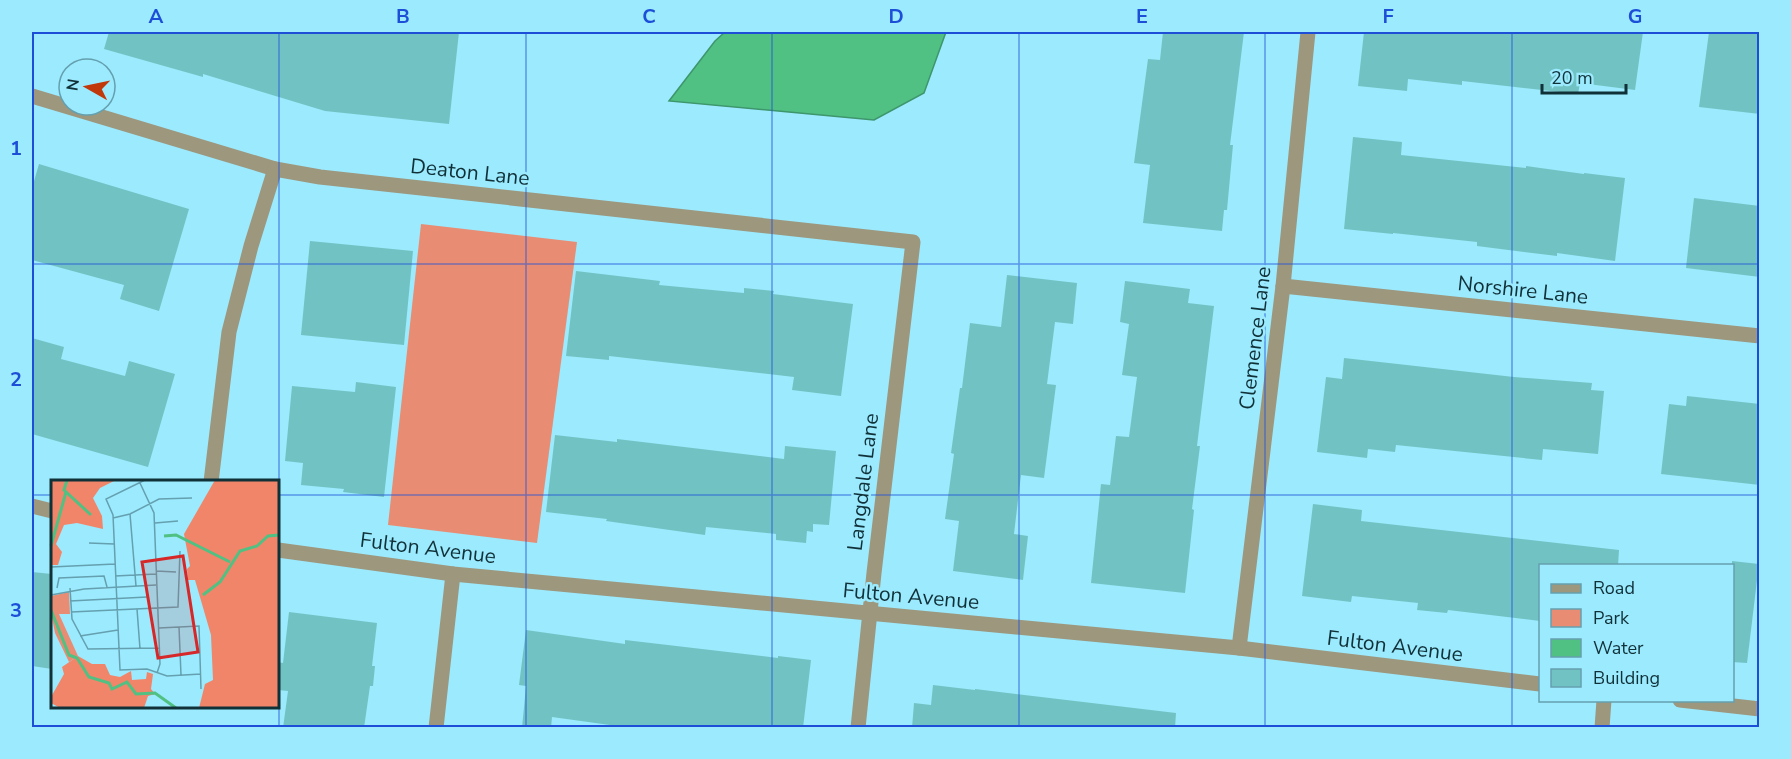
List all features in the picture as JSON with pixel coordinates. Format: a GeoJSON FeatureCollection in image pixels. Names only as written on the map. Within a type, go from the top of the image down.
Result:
{"type":"FeatureCollection","features":[{"type":"Feature","properties":{"kind":"street","name":"Clemence Lane"},"geometry":{"type":"LineString","coordinates":[[1239,648],[1282,286],[1308,32]]}},
{"type":"Feature","properties":{"kind":"street","name":"Deaton Lane"},"geometry":{"type":"LineString","coordinates":[[32,96],[275,169],[331,178],[913,242]]}},
{"type":"Feature","properties":{"kind":"street"},"geometry":{"type":"LineString","coordinates":[[211,480],[229,332],[251,246],[275,169]]}},
{"type":"Feature","properties":{"kind":"street","name":"Langdale Lane"},"geometry":{"type":"LineString","coordinates":[[858,728],[869,613],[913,242]]}},
{"type":"Feature","properties":{"kind":"street","name":"Norshire Lane"},"geometry":{"type":"LineString","coordinates":[[1282,286],[1760,336]]}},
{"type":"Feature","properties":{"kind":"street"},"geometry":{"type":"LineString","coordinates":[[32,506],[51,511]]}},
{"type":"Feature","properties":{"kind":"street","name":"Fulton Avenue"},"geometry":{"type":"LineString","coordinates":[[279,550],[453,573],[1239,648],[1539,684]]}},
{"type":"Feature","properties":{"kind":"street"},"geometry":{"type":"LineString","coordinates":[[436,728],[453,573]]}},
{"type":"Feature","properties":{"kind":"street"},"geometry":{"type":"LineString","coordinates":[[1602,728],[1604,702]]}},
{"type":"Feature","properties":{"kind":"street"},"geometry":{"type":"LineString","coordinates":[[1698,702],[1760,709]]}},
{"type":"Feature","properties":{"kind":"green space"},"geometry":{"type":"Polygon","coordinates":[[[421,224],[577,242],[537,543],[388,525],[421,224]]]}},
{"type":"Feature","properties":{"kind":"water"},"geometry":{"type":"Polygon","coordinates":[[[725,32],[946,32],[924,93],[874,120],[669,101],[715,41],[725,32]]]}},
{"type":"Feature","properties":{"kind":"building"},"geometry":{"type":"Polygon","coordinates":[[[109,32],[459,32],[449,124],[325,111],[203,74],[203,77],[104,49],[109,32]]]}},
{"type":"Feature","properties":{"kind":"building"},"geometry":{"type":"Polygon","coordinates":[[[1163,32],[1244,32],[1230,145],[1233,145],[1227,210],[1224,210],[1222,231],[1143,223],[1150,165],[1134,163],[1148,59],[1160,60],[1163,32]]]}},
{"type":"Feature","properties":{"kind":"building"},"geometry":{"type":"Polygon","coordinates":[[[1364,32],[1643,32],[1635,90],[1580,83],[1578,94],[1462,81],[1462,85],[1408,79],[1407,91],[1358,86],[1364,32]]]}},
{"type":"Feature","properties":{"kind":"building"},"geometry":{"type":"Polygon","coordinates":[[[1709,32],[1760,32],[1760,114],[1699,107],[1709,32]]]}},
{"type":"Feature","properties":{"kind":"building"},"geometry":{"type":"Polygon","coordinates":[[[1353,137],[1402,142],[1401,155],[1526,168],[1526,166],[1625,178],[1615,261],[1477,246],[1477,242],[1344,229],[1353,137]]]}},
{"type":"Feature","properties":{"kind":"building"},"geometry":{"type":"Polygon","coordinates":[[[39,164],[189,209],[159,311],[120,299],[124,285],[32,260],[32,188],[39,164]]]}},
{"type":"Feature","properties":{"kind":"building"},"geometry":{"type":"Polygon","coordinates":[[[1694,198],[1760,206],[1760,277],[1686,268],[1694,198]]]}},
{"type":"Feature","properties":{"kind":"building"},"geometry":{"type":"Polygon","coordinates":[[[310,241],[413,251],[404,345],[301,335],[310,241]]]}},
{"type":"Feature","properties":{"kind":"building"},"geometry":{"type":"Polygon","coordinates":[[[576,271],[660,281],[659,285],[744,293],[744,288],[853,304],[841,396],[792,390],[794,377],[609,356],[609,360],[566,356],[576,271]]]}},
{"type":"Feature","properties":{"kind":"building"},"geometry":{"type":"Polygon","coordinates":[[[1007,275],[1077,283],[1073,324],[1055,322],[1047,384],[1056,385],[1044,478],[1021,475],[1014,534],[1028,536],[1023,580],[953,571],[959,521],[945,519],[954,454],[951,453],[970,323],[1001,327],[1007,275]]]}},
{"type":"Feature","properties":{"kind":"building"},"geometry":{"type":"Polygon","coordinates":[[[1125,281],[1190,289],[1188,303],[1214,306],[1197,446],[1200,446],[1185,593],[1091,583],[1101,484],[1110,485],[1116,436],[1129,437],[1137,377],[1122,375],[1129,324],[1120,322],[1125,281]]]}},
{"type":"Feature","properties":{"kind":"building"},"geometry":{"type":"Polygon","coordinates":[[[32,338],[64,347],[61,359],[125,376],[129,361],[175,374],[148,467],[32,434],[32,338]]]}},
{"type":"Feature","properties":{"kind":"building"},"geometry":{"type":"Polygon","coordinates":[[[1344,358],[1514,377],[1592,383],[1591,390],[1604,391],[1598,454],[1543,449],[1542,460],[1396,445],[1395,452],[1368,449],[1367,458],[1317,452],[1326,377],[1342,379],[1344,358]]]}},
{"type":"Feature","properties":{"kind":"building"},"geometry":{"type":"Polygon","coordinates":[[[356,382],[396,387],[384,497],[343,492],[344,489],[301,485],[303,463],[285,461],[292,386],[355,392],[356,382]]]}},
{"type":"Feature","properties":{"kind":"building"},"geometry":{"type":"Polygon","coordinates":[[[1687,396],[1760,404],[1760,485],[1661,474],[1669,404],[1686,406],[1687,396]]]}},
{"type":"Feature","properties":{"kind":"building"},"geometry":{"type":"Polygon","coordinates":[[[555,435],[617,442],[617,439],[784,459],[785,446],[836,451],[829,525],[813,524],[813,532],[807,531],[806,543],[776,540],[776,534],[706,527],[705,535],[606,521],[607,519],[546,512],[555,435]]]}},
{"type":"Feature","properties":{"kind":"building"},"geometry":{"type":"Polygon","coordinates":[[[1313,504],[1362,510],[1361,521],[1619,550],[1618,564],[1539,564],[1539,621],[1448,610],[1447,613],[1417,610],[1418,603],[1352,596],[1351,602],[1302,596],[1313,504]]]}},
{"type":"Feature","properties":{"kind":"building"},"geometry":{"type":"Polygon","coordinates":[[[1732,561],[1759,564],[1747,663],[1734,662],[1734,564],[1732,561]]]}},
{"type":"Feature","properties":{"kind":"building"},"geometry":{"type":"Polygon","coordinates":[[[32,572],[51,574],[51,669],[32,666],[32,572]]]}},
{"type":"Feature","properties":{"kind":"building"},"geometry":{"type":"Polygon","coordinates":[[[289,612],[377,623],[372,666],[375,666],[373,686],[370,686],[364,728],[283,728],[288,691],[279,690],[279,662],[283,663],[289,612]]]}},
{"type":"Feature","properties":{"kind":"building"},"geometry":{"type":"Polygon","coordinates":[[[526,630],[625,644],[625,640],[811,660],[803,728],[616,728],[617,726],[552,717],[551,728],[522,728],[526,686],[519,685],[526,630]]]}},
{"type":"Feature","properties":{"kind":"building"},"geometry":{"type":"Polygon","coordinates":[[[933,685],[1176,713],[1175,728],[912,728],[914,703],[931,705],[933,685]]]}}]}
